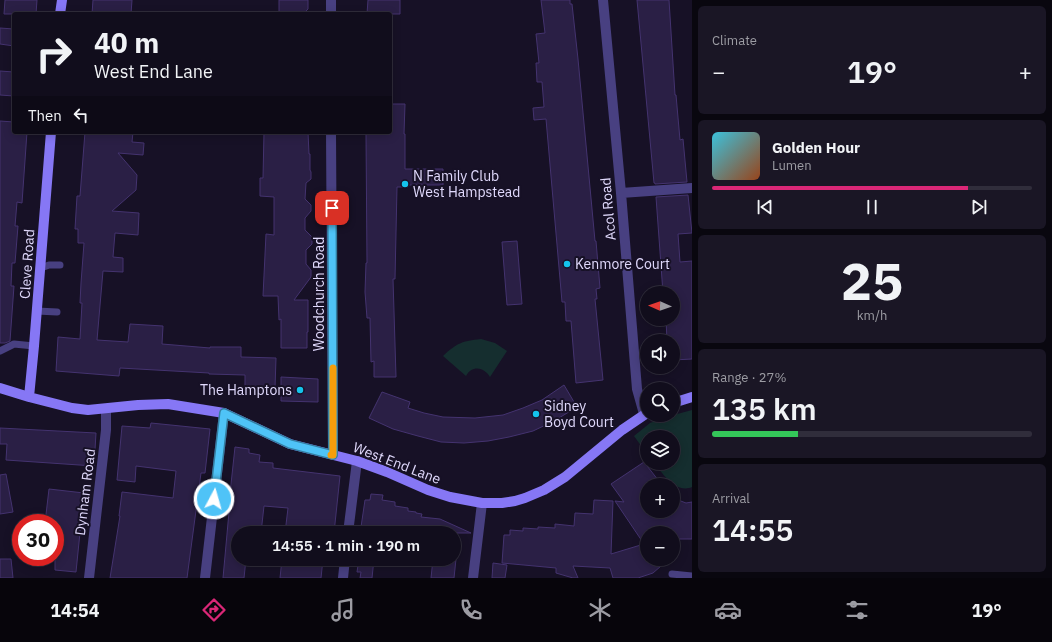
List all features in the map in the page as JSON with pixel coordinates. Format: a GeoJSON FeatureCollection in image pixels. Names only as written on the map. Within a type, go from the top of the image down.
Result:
{"type":"FeatureCollection","features":[{"type":"Feature","properties":{"kind":"main road"},"geometry":{"type":"LineString","coordinates":[[60,12],[62,0]]}},
{"type":"Feature","properties":{"kind":"main road","name":"Cleve Road"},"geometry":{"type":"LineString","coordinates":[[29,397],[41,268],[51,134]]}},
{"type":"Feature","properties":{"kind":"main road","name":"West End Lane"},"geometry":{"type":"LineString","coordinates":[[0,388],[78,409],[106,409],[138,405],[168,404],[224,413],[290,444],[373,466],[414,485],[439,494],[482,503],[502,503],[514,501],[544,490],[565,477],[617,434],[640,418]]}},
{"type":"Feature","properties":{"kind":"main road"},"geometry":{"type":"LineString","coordinates":[[680,401],[692,397]]}},
{"type":"Feature","properties":{"kind":"street"},"geometry":{"type":"LineString","coordinates":[[331,0],[331,12]]}},
{"type":"Feature","properties":{"kind":"street","name":"Acol Road"},"geometry":{"type":"LineString","coordinates":[[603,0],[637,389],[640,398]]}},
{"type":"Feature","properties":{"kind":"street","name":"Woodchurch Road"},"geometry":{"type":"LineString","coordinates":[[332,134],[333,455]]}},
{"type":"Feature","properties":{"kind":"street"},"geometry":{"type":"LineString","coordinates":[[621,193],[692,188]]}},
{"type":"Feature","properties":{"kind":"street","name":"Dynham Road"},"geometry":{"type":"LineString","coordinates":[[89,578],[106,430],[106,409]]}},
{"type":"Feature","properties":{"kind":"street"},"geometry":{"type":"LineString","coordinates":[[205,578],[224,413]]}},
{"type":"Feature","properties":{"kind":"street"},"geometry":{"type":"LineString","coordinates":[[349,526],[357,461]]}},
{"type":"Feature","properties":{"kind":"street"},"geometry":{"type":"LineString","coordinates":[[473,578],[482,503]]}},
{"type":"Feature","properties":{"kind":"street"},"geometry":{"type":"LineString","coordinates":[[343,578],[344,566]]}},
{"type":"Feature","properties":{"kind":"lane"},"geometry":{"type":"LineString","coordinates":[[41,268],[48,265],[60,266]]}},
{"type":"Feature","properties":{"kind":"lane"},"geometry":{"type":"LineString","coordinates":[[37,311],[57,312]]}},
{"type":"Feature","properties":{"kind":"lane"},"geometry":{"type":"LineString","coordinates":[[0,351],[14,344],[34,346]]}},
{"type":"Feature","properties":{"kind":"lane"},"geometry":{"type":"LineString","coordinates":[[672,574],[692,576]]}},
{"type":"Feature","properties":{"kind":"green space"},"geometry":{"type":"Polygon","coordinates":[[[481,339],[495,343],[507,351],[490,377],[481,369],[471,370],[466,376],[443,356],[460,343],[481,339]]]}},
{"type":"Feature","properties":{"kind":"green space"},"geometry":{"type":"Polygon","coordinates":[[[692,410],[692,487],[686,488],[680,488],[680,478],[667,478],[660,470],[680,470],[680,430],[641,430],[653,422],[680,422],[680,413],[692,410]]]}},
{"type":"Feature","properties":{"kind":"green space"},"geometry":{"type":"Polygon","coordinates":[[[640,431],[640,444],[634,436],[640,431]]]}},
{"type":"Feature","properties":{"kind":"building"},"geometry":{"type":"Polygon","coordinates":[[[5,0],[37,0],[36,12],[12,12],[12,14],[4,14],[5,0]]]}},
{"type":"Feature","properties":{"kind":"building"},"geometry":{"type":"Polygon","coordinates":[[[93,0],[132,0],[131,12],[92,12],[93,0]]]}},
{"type":"Feature","properties":{"kind":"building"},"geometry":{"type":"Polygon","coordinates":[[[279,0],[308,0],[308,9],[305,12],[279,12],[279,0]]]}},
{"type":"Feature","properties":{"kind":"building"},"geometry":{"type":"Polygon","coordinates":[[[368,0],[400,0],[400,14],[392,14],[392,12],[367,12],[368,0]]]}},
{"type":"Feature","properties":{"kind":"building"},"geometry":{"type":"Polygon","coordinates":[[[541,0],[570,0],[570,4],[572,4],[600,288],[596,289],[597,299],[595,299],[603,380],[576,383],[571,321],[566,321],[565,302],[562,302],[546,119],[534,120],[533,108],[544,107],[542,82],[537,82],[536,63],[539,63],[536,34],[545,33],[541,0]]]}},
{"type":"Feature","properties":{"kind":"building"},"geometry":{"type":"Polygon","coordinates":[[[637,0],[669,0],[675,95],[680,140],[683,139],[687,182],[654,183],[637,0]]]}},
{"type":"Feature","properties":{"kind":"building"},"geometry":{"type":"Polygon","coordinates":[[[0,28],[12,29],[12,46],[0,44],[0,28]]]}},
{"type":"Feature","properties":{"kind":"building"},"geometry":{"type":"Polygon","coordinates":[[[0,71],[12,72],[12,96],[0,95],[0,71]]]}},
{"type":"Feature","properties":{"kind":"building"},"geometry":{"type":"Polygon","coordinates":[[[392,104],[405,104],[405,169],[443,169],[443,185],[403,185],[403,187],[397,187],[395,279],[393,279],[396,377],[374,377],[374,361],[371,362],[370,318],[367,318],[365,292],[367,263],[366,134],[392,134],[392,104]]]}},
{"type":"Feature","properties":{"kind":"building"},"geometry":{"type":"Polygon","coordinates":[[[0,121],[12,122],[12,134],[27,134],[22,203],[17,202],[15,226],[18,226],[15,263],[12,263],[11,286],[14,286],[10,341],[0,343],[0,121]]]}},
{"type":"Feature","properties":{"kind":"building"},"geometry":{"type":"Polygon","coordinates":[[[85,134],[133,134],[132,142],[144,143],[143,155],[118,153],[137,175],[136,190],[112,211],[139,213],[138,235],[115,233],[113,257],[123,258],[123,272],[103,271],[97,340],[128,342],[130,324],[163,326],[162,344],[210,348],[241,347],[241,357],[276,358],[275,388],[245,387],[245,375],[120,368],[119,376],[56,371],[58,337],[80,339],[82,303],[80,303],[84,243],[78,243],[78,229],[75,229],[77,196],[80,196],[85,134]]]}},
{"type":"Feature","properties":{"kind":"building"},"geometry":{"type":"Polygon","coordinates":[[[264,134],[308,134],[311,179],[306,183],[305,199],[311,205],[311,211],[305,218],[305,230],[312,237],[312,244],[306,250],[306,264],[311,270],[311,277],[294,300],[308,300],[307,348],[281,348],[281,319],[279,320],[278,296],[263,296],[266,234],[274,235],[274,197],[260,196],[260,178],[263,178],[264,134]]]}},
{"type":"Feature","properties":{"kind":"building"},"geometry":{"type":"Polygon","coordinates":[[[688,195],[692,233],[678,234],[680,262],[692,261],[692,359],[680,360],[680,334],[667,334],[666,326],[680,326],[680,286],[662,286],[656,197],[688,195]]]}},
{"type":"Feature","properties":{"kind":"building"},"geometry":{"type":"Polygon","coordinates":[[[517,241],[522,304],[507,305],[502,242],[517,241]]]}},
{"type":"Feature","properties":{"kind":"building","name":"The Hamptons"},"geometry":{"type":"Polygon","coordinates":[[[281,377],[318,379],[318,402],[281,401],[281,377]]]}},
{"type":"Feature","properties":{"kind":"building","name":"Sidney Boyd Court"},"geometry":{"type":"Polygon","coordinates":[[[564,385],[577,407],[554,421],[533,431],[488,441],[464,443],[441,442],[393,429],[369,418],[382,392],[410,402],[408,408],[424,413],[443,417],[475,418],[503,415],[523,408],[542,400],[564,385]]]}},
{"type":"Feature","properties":{"kind":"building"},"geometry":{"type":"Polygon","coordinates":[[[151,423],[210,429],[205,473],[201,473],[187,578],[110,578],[120,516],[122,492],[173,498],[176,471],[136,466],[135,482],[117,480],[122,426],[150,428],[151,423]]]}},
{"type":"Feature","properties":{"kind":"building"},"geometry":{"type":"Polygon","coordinates":[[[0,428],[96,433],[94,466],[6,460],[7,444],[0,444],[0,428]]]}},
{"type":"Feature","properties":{"kind":"building"},"geometry":{"type":"Polygon","coordinates":[[[235,447],[249,449],[249,453],[260,455],[259,462],[273,463],[273,468],[340,476],[335,526],[286,526],[288,508],[264,506],[262,526],[231,526],[231,566],[245,566],[244,578],[223,578],[235,447]]]}},
{"type":"Feature","properties":{"kind":"building"},"geometry":{"type":"Polygon","coordinates":[[[640,465],[640,470],[650,470],[657,478],[640,478],[640,518],[680,518],[680,501],[686,503],[692,502],[692,539],[680,539],[680,526],[640,526],[640,538],[615,501],[624,502],[611,484],[640,465]]]}},
{"type":"Feature","properties":{"kind":"building"},"geometry":{"type":"Polygon","coordinates":[[[6,474],[13,512],[0,514],[0,475],[6,474]]]}},
{"type":"Feature","properties":{"kind":"building"},"geometry":{"type":"Polygon","coordinates":[[[49,489],[84,493],[76,572],[55,570],[55,566],[64,566],[64,514],[46,514],[49,489]]]}},
{"type":"Feature","properties":{"kind":"building"},"geometry":{"type":"Polygon","coordinates":[[[371,494],[383,495],[382,500],[395,502],[395,506],[408,508],[408,511],[422,514],[421,517],[440,519],[456,526],[361,526],[365,500],[370,500],[371,494]]]}},
{"type":"Feature","properties":{"kind":"building"},"geometry":{"type":"Polygon","coordinates":[[[594,500],[613,501],[611,554],[640,545],[640,566],[661,566],[653,573],[638,578],[613,578],[610,568],[573,566],[578,578],[573,578],[556,573],[556,568],[502,563],[504,535],[510,535],[510,530],[523,531],[523,528],[538,529],[538,527],[555,528],[555,524],[574,526],[575,513],[593,514],[594,500]]]}},
{"type":"Feature","properties":{"kind":"building"},"geometry":{"type":"Polygon","coordinates":[[[461,528],[471,533],[461,533],[461,528]]]}},
{"type":"Feature","properties":{"kind":"building"},"geometry":{"type":"Polygon","coordinates":[[[0,559],[11,559],[13,578],[0,578],[0,559]]]}},
{"type":"Feature","properties":{"kind":"building"},"geometry":{"type":"Polygon","coordinates":[[[493,563],[507,565],[505,578],[492,578],[493,563]]]}},
{"type":"Feature","properties":{"kind":"building"},"geometry":{"type":"Polygon","coordinates":[[[281,566],[322,566],[321,578],[280,578],[281,566]]]}},
{"type":"Feature","properties":{"kind":"building"},"geometry":{"type":"Polygon","coordinates":[[[358,566],[373,566],[372,578],[360,578],[361,572],[357,572],[358,566]]]}},
{"type":"Feature","properties":{"kind":"building"},"geometry":{"type":"Polygon","coordinates":[[[432,566],[455,566],[454,578],[431,578],[432,566]]]}},
{"type":"Feature","properties":{"kind":"slow traffic"},"geometry":{"type":"LineString","coordinates":[[331,455],[333,455],[333,368]]}},
{"type":"Feature","properties":{"kind":"place","name":"N Family Club West Hampstead"},"geometry":{"type":"Point","coordinates":[405,184]}},
{"type":"Feature","properties":{"kind":"place","name":"Kenmore Court"},"geometry":{"type":"Point","coordinates":[567,264]}},
{"type":"Feature","properties":{"kind":"place","name":"The Hamptons"},"geometry":{"type":"Point","coordinates":[300,390]}},
{"type":"Feature","properties":{"kind":"place","name":"Sidney Boyd Court"},"geometry":{"type":"Point","coordinates":[536,414]}},
{"type":"Feature","properties":{"kind":"route"},"geometry":{"type":"LineString","coordinates":[[214,499],[224,413],[290,444],[333,455],[334,395],[332,208]]}}]}
